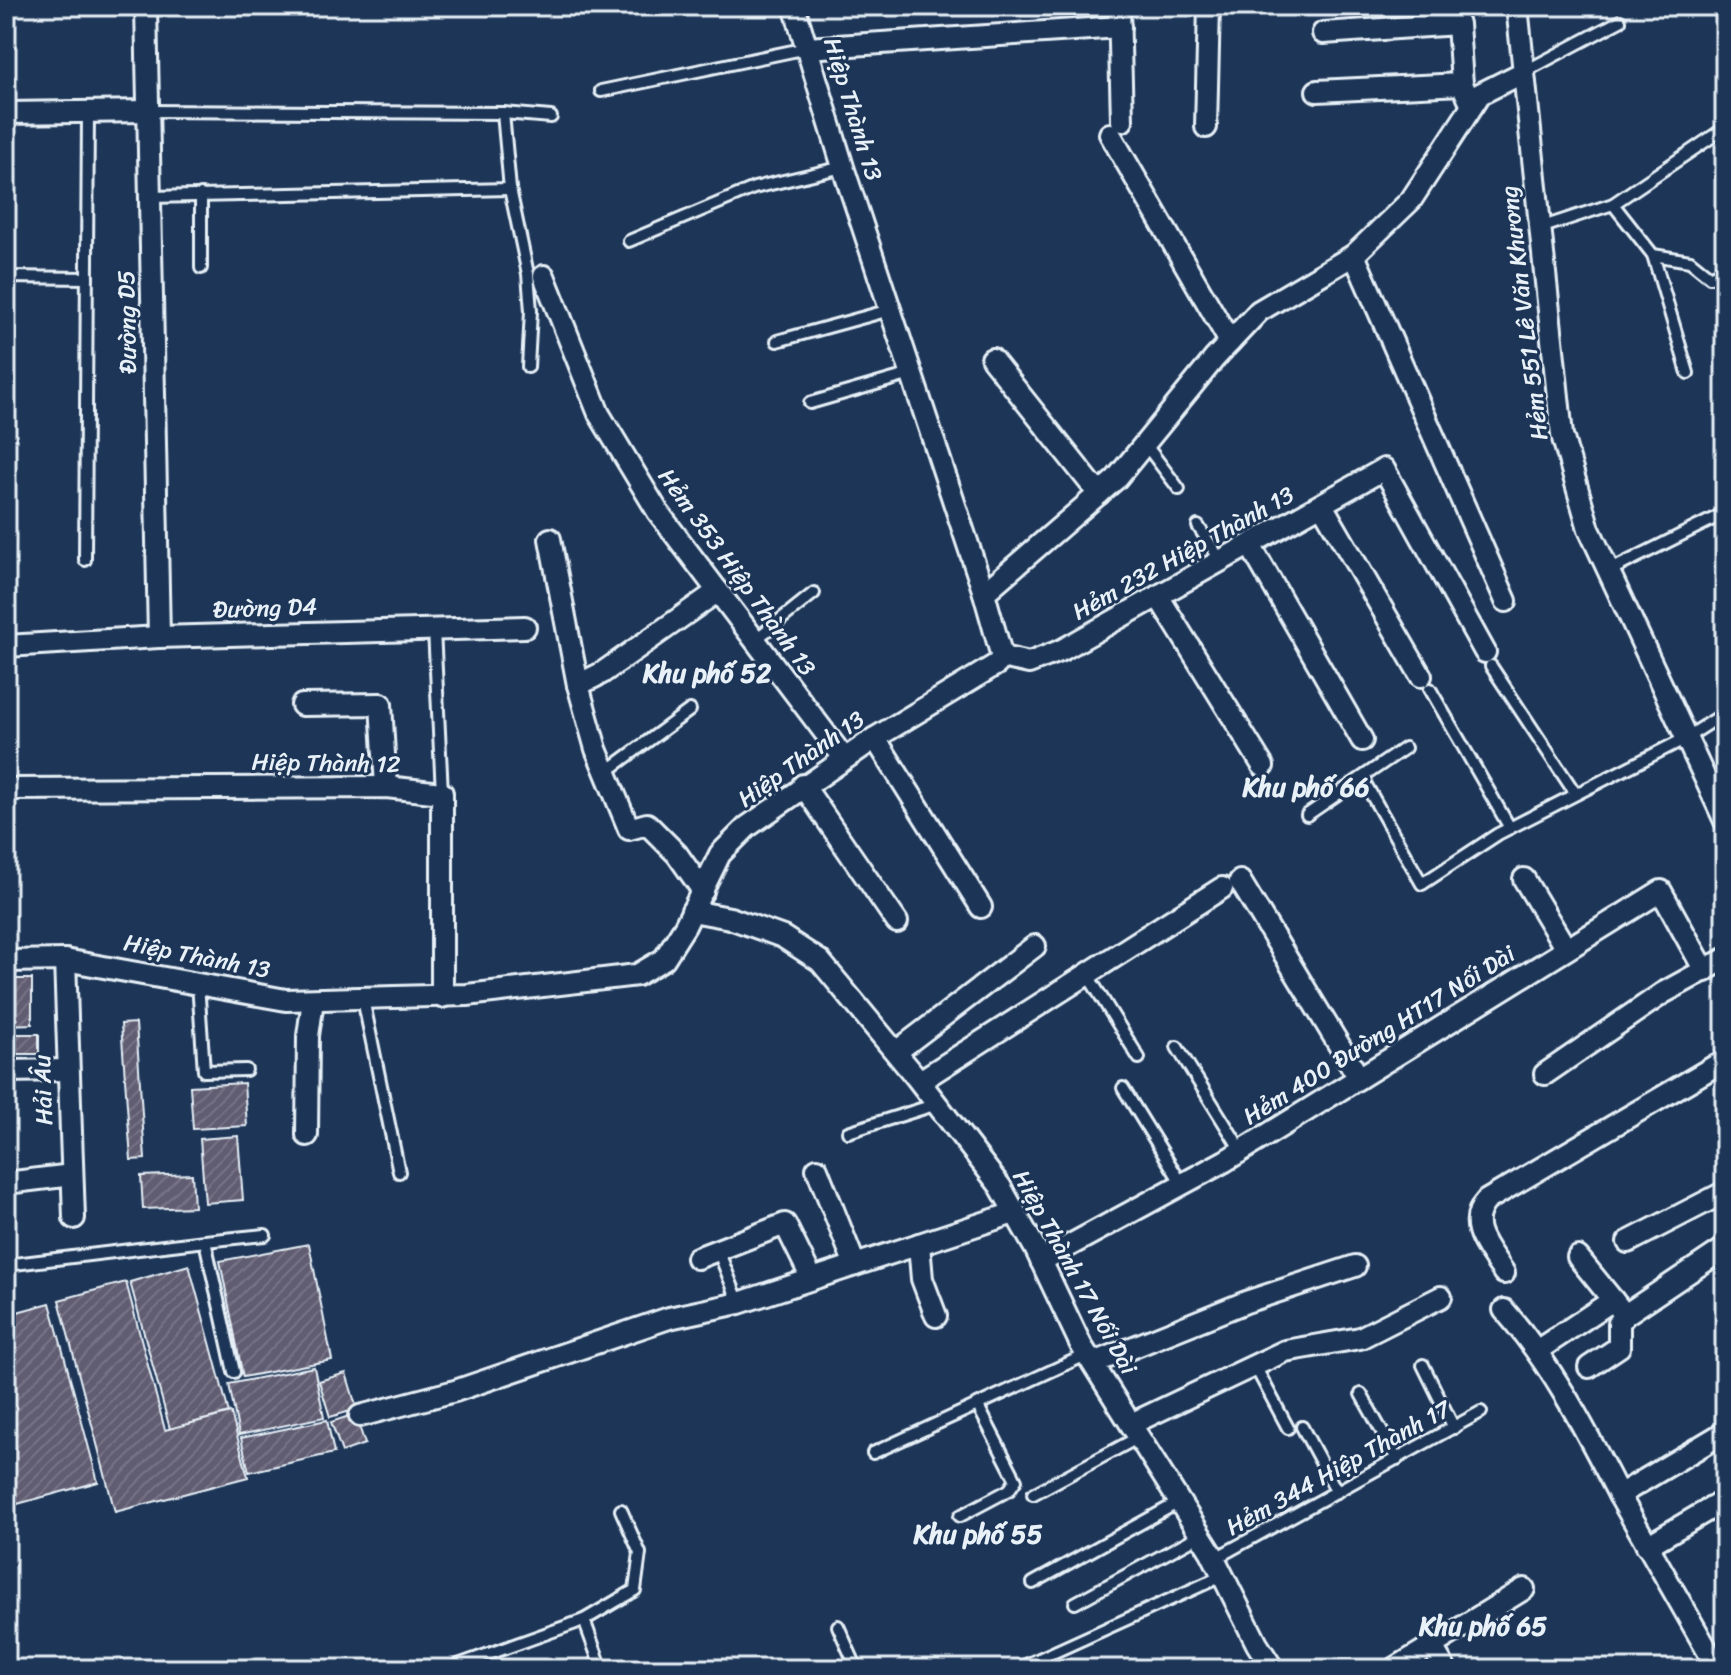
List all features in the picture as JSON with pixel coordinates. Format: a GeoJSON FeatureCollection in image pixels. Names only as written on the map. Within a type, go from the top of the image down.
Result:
{"type":"FeatureCollection","features":[{"type":"Feature","properties":{"kind":"street","name":"Đường D5"},"geometry":{"type":"LineString","coordinates":[[146,6],[159,637]]}},
{"type":"Feature","properties":{"kind":"street","name":"Hiệp Thành 13"},"geometry":{"type":"LineString","coordinates":[[6,961],[65,960],[286,1000],[442,997],[637,975],[664,959],[703,891],[720,854],[747,827],[844,758],[997,664],[1002,657],[984,593],[843,167],[794,6]]}},
{"type":"Feature","properties":{"kind":"street"},"geometry":{"type":"LineString","coordinates":[[1119,6],[1116,127],[1230,342]]}},
{"type":"Feature","properties":{"kind":"street"},"geometry":{"type":"LineString","coordinates":[[1206,127],[1209,6]]}},
{"type":"Feature","properties":{"kind":"street","name":"Hẻm 551 Lê Văn Khương"},"geometry":{"type":"LineString","coordinates":[[1517,6],[1562,435],[1589,529],[1725,821]]}},
{"type":"Feature","properties":{"kind":"street"},"geometry":{"type":"LineString","coordinates":[[1323,33],[1458,24],[1462,84],[1472,106]]}},
{"type":"Feature","properties":{"kind":"street"},"geometry":{"type":"LineString","coordinates":[[807,48],[1120,27]]}},
{"type":"Feature","properties":{"kind":"street"},"geometry":{"type":"LineString","coordinates":[[984,593],[1099,494],[1259,311],[1354,255],[1411,200],[1480,94],[1524,72]]}},
{"type":"Feature","properties":{"kind":"street"},"geometry":{"type":"LineString","coordinates":[[1317,91],[1462,84]]}},
{"type":"Feature","properties":{"kind":"street"},"geometry":{"type":"LineString","coordinates":[[6,113],[148,111]]}},
{"type":"Feature","properties":{"kind":"street"},"geometry":{"type":"LineString","coordinates":[[1354,255],[1506,601]]}},
{"type":"Feature","properties":{"kind":"street","name":"Hẻm 353 Hiệp Thành 13"},"geometry":{"type":"LineString","coordinates":[[544,276],[599,414],[658,512],[844,758]]}},
{"type":"Feature","properties":{"kind":"street"},"geometry":{"type":"LineString","coordinates":[[992,359],[1099,494]]}},
{"type":"Feature","properties":{"kind":"street","name":"Hẻm 232 Hiệp Thành 13"},"geometry":{"type":"LineString","coordinates":[[1002,657],[1029,663],[1062,650],[1384,469],[1488,659]]}},
{"type":"Feature","properties":{"kind":"street"},"geometry":{"type":"LineString","coordinates":[[1322,505],[1425,682]]}},
{"type":"Feature","properties":{"kind":"street"},"geometry":{"type":"LineString","coordinates":[[550,539],[565,604],[578,685],[606,772],[629,829],[647,824],[677,854],[703,891]]}},
{"type":"Feature","properties":{"kind":"street"},"geometry":{"type":"LineString","coordinates":[[1250,545],[1362,740]]}},
{"type":"Feature","properties":{"kind":"street"},"geometry":{"type":"LineString","coordinates":[[578,685],[602,673],[718,591]]}},
{"type":"Feature","properties":{"kind":"street"},"geometry":{"type":"LineString","coordinates":[[1158,596],[1263,766]]}},
{"type":"Feature","properties":{"kind":"street","name":"Đường D4"},"geometry":{"type":"LineString","coordinates":[[6,646],[159,637],[525,627]]}},
{"type":"Feature","properties":{"kind":"street"},"geometry":{"type":"LineString","coordinates":[[302,705],[381,704],[386,787]]}},
{"type":"Feature","properties":{"kind":"street"},"geometry":{"type":"LineString","coordinates":[[875,738],[981,907]]}},
{"type":"Feature","properties":{"kind":"street"},"geometry":{"type":"LineString","coordinates":[[803,785],[897,922]]}},
{"type":"Feature","properties":{"kind":"street","name":"Hiệp Thành 12"},"geometry":{"type":"LineString","coordinates":[[6,789],[386,787],[442,793]]}},
{"type":"Feature","properties":{"kind":"street"},"geometry":{"type":"LineString","coordinates":[[442,793],[442,997]]}},
{"type":"Feature","properties":{"kind":"street"},"geometry":{"type":"LineString","coordinates":[[1524,879],[1566,949]]}},
{"type":"Feature","properties":{"kind":"street"},"geometry":{"type":"LineString","coordinates":[[920,1081],[1086,972],[1231,884],[1359,1078]]}},
{"type":"Feature","properties":{"kind":"street","name":"Hẻm 400 Đường HT17 Nối Dài"},"geometry":{"type":"LineString","coordinates":[[1041,1261],[1241,1150],[1661,891],[1705,971]]}},
{"type":"Feature","properties":{"kind":"street","name":"Hiệp Thành 17 Nối Dài"},"geometry":{"type":"LineString","coordinates":[[692,911],[730,918],[783,937],[820,961],[920,1081],[1000,1186],[1091,1359],[1200,1535],[1273,1669]]}},
{"type":"Feature","properties":{"kind":"street"},"geometry":{"type":"LineString","coordinates":[[896,1052],[1035,946]]}},
{"type":"Feature","properties":{"kind":"street"},"geometry":{"type":"LineString","coordinates":[[1545,1074],[1663,993],[1725,959]]}},
{"type":"Feature","properties":{"kind":"street","name":"Hải Âu"},"geometry":{"type":"LineString","coordinates":[[65,960],[74,1218]]}},
{"type":"Feature","properties":{"kind":"street"},"geometry":{"type":"LineString","coordinates":[[307,1135],[308,1036],[313,1000]]}},
{"type":"Feature","properties":{"kind":"street"},"geometry":{"type":"LineString","coordinates":[[1504,1273],[1476,1223],[1476,1213],[1487,1200],[1725,1060]]}},
{"type":"Feature","properties":{"kind":"street"},"geometry":{"type":"LineString","coordinates":[[6,1071],[68,1070]]}},
{"type":"Feature","properties":{"kind":"street"},"geometry":{"type":"LineString","coordinates":[[817,1169],[855,1265]]}},
{"type":"Feature","properties":{"kind":"street"},"geometry":{"type":"LineString","coordinates":[[6,1183],[72,1175]]}},
{"type":"Feature","properties":{"kind":"street"},"geometry":{"type":"LineString","coordinates":[[1628,1242],[1725,1192]]}},
{"type":"Feature","properties":{"kind":"street"},"geometry":{"type":"LineString","coordinates":[[360,1416],[455,1391],[669,1318],[739,1303],[1014,1213]]}},
{"type":"Feature","properties":{"kind":"street"},"geometry":{"type":"LineString","coordinates":[[697,1258],[785,1224],[812,1279]]}},
{"type":"Feature","properties":{"kind":"street"},"geometry":{"type":"LineString","coordinates":[[919,1244],[922,1279],[936,1316]]}},
{"type":"Feature","properties":{"kind":"street"},"geometry":{"type":"LineString","coordinates":[[1538,1350],[1725,1248]]}},
{"type":"Feature","properties":{"kind":"street"},"geometry":{"type":"LineString","coordinates":[[1578,1257],[1619,1308],[1619,1347],[1589,1367]]}},
{"type":"Feature","properties":{"kind":"street"},"geometry":{"type":"LineString","coordinates":[[1091,1359],[1355,1266]]}},
{"type":"Feature","properties":{"kind":"street"},"geometry":{"type":"LineString","coordinates":[[1135,1431],[1285,1351],[1360,1338],[1441,1297]]}},
{"type":"Feature","properties":{"kind":"street"},"geometry":{"type":"LineString","coordinates":[[1504,1310],[1538,1350],[1568,1396],[1647,1546],[1718,1669]]}},
{"type":"Feature","properties":{"kind":"street"},"geometry":{"type":"LineString","coordinates":[[1619,1495],[1725,1432]]}},
{"type":"Feature","properties":{"kind":"street"},"geometry":{"type":"LineString","coordinates":[[1647,1546],[1725,1500]]}},
{"type":"Feature","properties":{"kind":"street"},"geometry":{"type":"LineString","coordinates":[[1394,1669],[1524,1589]]}},
{"type":"Feature","properties":{"kind":"street"},"geometry":{"type":"LineString","coordinates":[[1432,1646],[1445,1669]]}},
{"type":"Feature","properties":{"kind":"lane"},"geometry":{"type":"LineString","coordinates":[[1524,72],[1620,21]]}},
{"type":"Feature","properties":{"kind":"lane"},"geometry":{"type":"LineString","coordinates":[[601,91],[807,48]]}},
{"type":"Feature","properties":{"kind":"lane"},"geometry":{"type":"LineString","coordinates":[[148,111],[503,113],[551,117]]}},
{"type":"Feature","properties":{"kind":"lane"},"geometry":{"type":"LineString","coordinates":[[85,560],[88,112]]}},
{"type":"Feature","properties":{"kind":"lane"},"geometry":{"type":"LineString","coordinates":[[503,113],[510,189],[528,274],[531,311],[528,367]]}},
{"type":"Feature","properties":{"kind":"lane"},"geometry":{"type":"LineString","coordinates":[[1540,228],[1613,204],[1725,128]]}},
{"type":"Feature","properties":{"kind":"lane"},"geometry":{"type":"LineString","coordinates":[[629,241],[754,188],[843,167]]}},
{"type":"Feature","properties":{"kind":"lane"},"geometry":{"type":"LineString","coordinates":[[150,197],[510,189]]}},
{"type":"Feature","properties":{"kind":"lane"},"geometry":{"type":"LineString","coordinates":[[201,195],[201,268]]}},
{"type":"Feature","properties":{"kind":"lane"},"geometry":{"type":"LineString","coordinates":[[1613,204],[1653,255],[1688,373]]}},
{"type":"Feature","properties":{"kind":"lane"},"geometry":{"type":"LineString","coordinates":[[1653,255],[1690,261],[1710,277],[1725,269]]}},
{"type":"Feature","properties":{"kind":"lane"},"geometry":{"type":"LineString","coordinates":[[6,277],[87,278]]}},
{"type":"Feature","properties":{"kind":"lane"},"geometry":{"type":"LineString","coordinates":[[777,341],[890,310]]}},
{"type":"Feature","properties":{"kind":"lane"},"geometry":{"type":"LineString","coordinates":[[810,403],[911,374]]}},
{"type":"Feature","properties":{"kind":"lane"},"geometry":{"type":"LineString","coordinates":[[1145,444],[1179,489]]}},
{"type":"Feature","properties":{"kind":"lane"},"geometry":{"type":"LineString","coordinates":[[1609,571],[1725,513]]}},
{"type":"Feature","properties":{"kind":"lane"},"geometry":{"type":"LineString","coordinates":[[1198,526],[1221,561]]}},
{"type":"Feature","properties":{"kind":"lane"},"geometry":{"type":"LineString","coordinates":[[755,640],[814,593]]}},
{"type":"Feature","properties":{"kind":"lane"},"geometry":{"type":"LineString","coordinates":[[434,629],[442,793]]}},
{"type":"Feature","properties":{"kind":"lane"},"geometry":{"type":"LineString","coordinates":[[1488,659],[1575,793]]}},
{"type":"Feature","properties":{"kind":"lane"},"geometry":{"type":"LineString","coordinates":[[1425,682],[1510,828]]}},
{"type":"Feature","properties":{"kind":"lane"},"geometry":{"type":"LineString","coordinates":[[606,772],[690,710]]}},
{"type":"Feature","properties":{"kind":"lane"},"geometry":{"type":"LineString","coordinates":[[1362,778],[1422,884],[1510,828],[1686,738],[1725,713]]}},
{"type":"Feature","properties":{"kind":"lane"},"geometry":{"type":"LineString","coordinates":[[1307,815],[1405,748]]}},
{"type":"Feature","properties":{"kind":"lane"},"geometry":{"type":"LineString","coordinates":[[1086,972],[1139,1058]]}},
{"type":"Feature","properties":{"kind":"lane"},"geometry":{"type":"LineString","coordinates":[[198,983],[204,1071],[246,1070]]}},
{"type":"Feature","properties":{"kind":"lane"},"geometry":{"type":"LineString","coordinates":[[363,999],[399,1172]]}},
{"type":"Feature","properties":{"kind":"lane"},"geometry":{"type":"LineString","coordinates":[[1177,1047],[1241,1150]]}},
{"type":"Feature","properties":{"kind":"lane"},"geometry":{"type":"LineString","coordinates":[[1123,1088],[1182,1184]]}},
{"type":"Feature","properties":{"kind":"lane"},"geometry":{"type":"LineString","coordinates":[[848,1132],[937,1104]]}},
{"type":"Feature","properties":{"kind":"lane"},"geometry":{"type":"LineString","coordinates":[[6,1265],[265,1235]]}},
{"type":"Feature","properties":{"kind":"lane"},"geometry":{"type":"LineString","coordinates":[[205,1241],[234,1372]]}},
{"type":"Feature","properties":{"kind":"lane"},"geometry":{"type":"LineString","coordinates":[[718,1250],[739,1303]]}},
{"type":"Feature","properties":{"kind":"lane"},"geometry":{"type":"LineString","coordinates":[[873,1453],[1091,1359]]}},
{"type":"Feature","properties":{"kind":"lane"},"geometry":{"type":"LineString","coordinates":[[1423,1365],[1454,1428]]}},
{"type":"Feature","properties":{"kind":"lane"},"geometry":{"type":"LineString","coordinates":[[1255,1366],[1288,1428]]}},
{"type":"Feature","properties":{"kind":"lane"},"geometry":{"type":"LineString","coordinates":[[1361,1394],[1397,1459]]}},
{"type":"Feature","properties":{"kind":"lane"},"geometry":{"type":"LineString","coordinates":[[960,1516],[1009,1490],[1016,1480],[978,1406]]}},
{"type":"Feature","properties":{"kind":"lane","name":"Hẻm 344 Hiệp Thành 17"},"geometry":{"type":"LineString","coordinates":[[1017,1669],[1218,1567],[1337,1492],[1481,1412]]}},
{"type":"Feature","properties":{"kind":"lane"},"geometry":{"type":"LineString","coordinates":[[1302,1427],[1337,1492]]}},
{"type":"Feature","properties":{"kind":"lane"},"geometry":{"type":"LineString","coordinates":[[1033,1494],[1135,1431]]}},
{"type":"Feature","properties":{"kind":"lane"},"geometry":{"type":"LineString","coordinates":[[1033,1583],[1179,1502]]}},
{"type":"Feature","properties":{"kind":"lane"},"geometry":{"type":"LineString","coordinates":[[460,1669],[458,1665],[584,1620],[635,1590],[640,1553],[621,1510]]}},
{"type":"Feature","properties":{"kind":"lane"},"geometry":{"type":"LineString","coordinates":[[1075,1603],[1200,1535]]}},
{"type":"Feature","properties":{"kind":"lane"},"geometry":{"type":"LineString","coordinates":[[584,1620],[602,1669]]}},
{"type":"Feature","properties":{"kind":"lane"},"geometry":{"type":"LineString","coordinates":[[838,1626],[857,1669]]}},
{"type":"Feature","properties":{"kind":"building"},"geometry":{"type":"Polygon","coordinates":[[[6,979],[32,979],[32,1024],[6,1025],[6,979]]]}},
{"type":"Feature","properties":{"kind":"building"},"geometry":{"type":"Polygon","coordinates":[[[136,1023],[145,1159],[131,1160],[121,1024],[136,1023]]]}},
{"type":"Feature","properties":{"kind":"building"},"geometry":{"type":"Polygon","coordinates":[[[6,1034],[39,1034],[39,1054],[6,1054],[6,1034]]]}},
{"type":"Feature","properties":{"kind":"building"},"geometry":{"type":"Polygon","coordinates":[[[244,1083],[247,1126],[193,1129],[190,1086],[244,1083]]]}},
{"type":"Feature","properties":{"kind":"building"},"geometry":{"type":"Polygon","coordinates":[[[238,1136],[243,1200],[205,1203],[200,1139],[238,1136]]]}},
{"type":"Feature","properties":{"kind":"building"},"geometry":{"type":"Polygon","coordinates":[[[192,1174],[194,1207],[143,1209],[141,1176],[192,1174]]]}},
{"type":"Feature","properties":{"kind":"building"},"geometry":{"type":"Polygon","coordinates":[[[309,1244],[332,1360],[243,1377],[220,1261],[309,1244]]]}},
{"type":"Feature","properties":{"kind":"building"},"geometry":{"type":"Polygon","coordinates":[[[189,1265],[229,1413],[170,1429],[130,1282],[189,1265]]]}},
{"type":"Feature","properties":{"kind":"building"},"geometry":{"type":"Polygon","coordinates":[[[126,1282],[165,1430],[231,1413],[248,1477],[115,1512],[59,1300],[126,1282]]]}},
{"type":"Feature","properties":{"kind":"building"},"geometry":{"type":"Polygon","coordinates":[[[50,1303],[98,1482],[10,1506],[6,1491],[6,1315],[50,1303]]]}},
{"type":"Feature","properties":{"kind":"building"},"geometry":{"type":"Polygon","coordinates":[[[314,1367],[324,1417],[239,1435],[229,1384],[314,1367]]]}},
{"type":"Feature","properties":{"kind":"building"},"geometry":{"type":"Polygon","coordinates":[[[346,1373],[357,1409],[330,1417],[319,1381],[346,1373]]]}},
{"type":"Feature","properties":{"kind":"building"},"geometry":{"type":"Polygon","coordinates":[[[355,1414],[365,1444],[342,1452],[331,1422],[355,1414]]]}},
{"type":"Feature","properties":{"kind":"building"},"geometry":{"type":"Polygon","coordinates":[[[327,1420],[334,1453],[249,1472],[241,1438],[327,1420]]]}},
{"type":"Feature","properties":{"kind":"district","name":"Khu phố 52"},"geometry":{"type":"Point","coordinates":[707,673]}},
{"type":"Feature","properties":{"kind":"district","name":"Khu phố 66"},"geometry":{"type":"Point","coordinates":[1306,787]}},
{"type":"Feature","properties":{"kind":"district","name":"Khu phố 55"},"geometry":{"type":"Point","coordinates":[978,1534]}},
{"type":"Feature","properties":{"kind":"district","name":"Khu phố 65"},"geometry":{"type":"Point","coordinates":[1483,1626]}}]}
